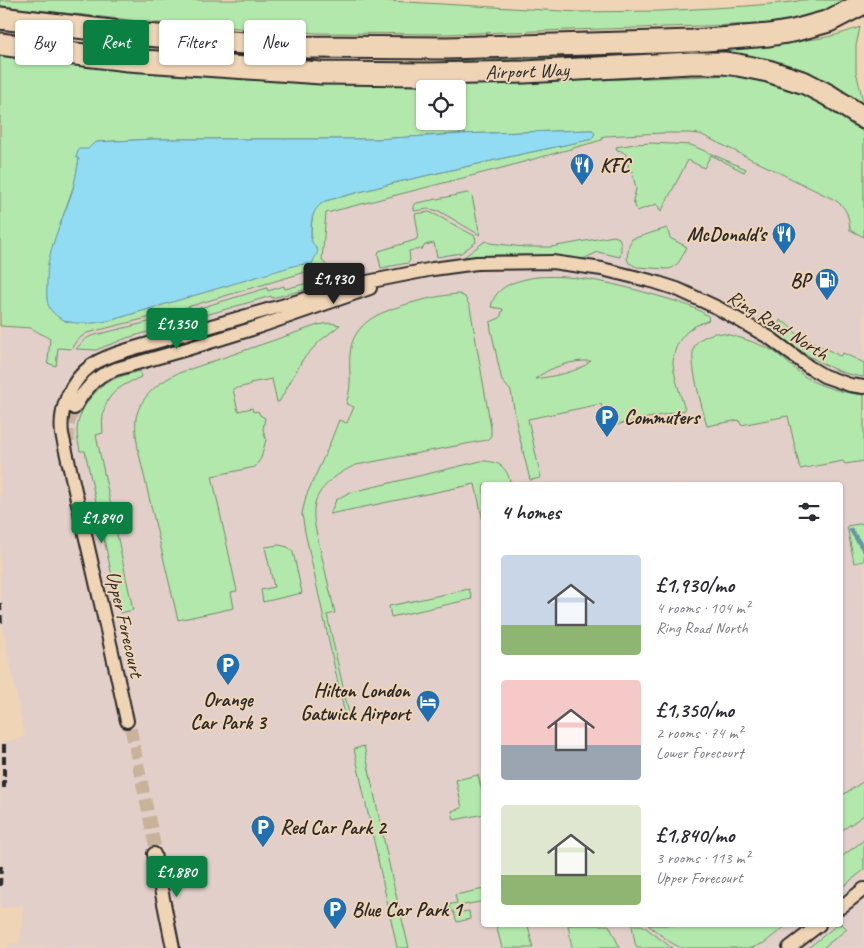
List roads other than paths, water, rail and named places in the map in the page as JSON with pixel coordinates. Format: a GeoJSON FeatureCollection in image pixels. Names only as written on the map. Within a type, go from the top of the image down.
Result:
{"type":"FeatureCollection","features":[{"type":"Feature","properties":{"kind":"highway","name":"Airport Way"},"geometry":{"type":"LineString","coordinates":[[0,18],[145,35],[230,42],[307,47],[447,48],[693,41],[768,35],[793,31],[829,21],[864,3]]}},
{"type":"Feature","properties":{"kind":"highway","name":"Airport Way"},"geometry":{"type":"LineString","coordinates":[[0,44],[128,60],[320,73],[428,74],[691,63],[738,65],[768,71],[805,83],[864,118]]}},
{"type":"Feature","properties":{"kind":"street","name":"Ring Road North"},"geometry":{"type":"LineString","coordinates":[[408,274],[477,263],[520,262],[560,263],[593,267],[623,274],[662,284],[701,300],[770,338],[824,376],[850,385],[864,387]]}},
{"type":"Feature","properties":{"kind":"street","name":"Upper Forecourt"},"geometry":{"type":"LineString","coordinates":[[127,721],[61,428],[62,415],[73,386],[90,366],[118,353],[362,283],[408,274]]}},
{"type":"Feature","properties":{"kind":"street"},"geometry":{"type":"LineString","coordinates":[[74,408],[87,388],[102,375],[116,369],[252,329],[408,274]]}},
{"type":"Feature","properties":{"kind":"street"},"geometry":{"type":"LineString","coordinates":[[154,854],[174,948]]}},
{"type":"Feature","properties":{"kind":"street"},"geometry":{"type":"LineString","coordinates":[[843,905],[864,888]]}},
{"type":"Feature","properties":{"kind":"street"},"geometry":{"type":"LineString","coordinates":[[789,948],[816,927]]}},
{"type":"Feature","properties":{"kind":"water"},"geometry":{"type":"Polygon","coordinates":[[[592,130],[595,133],[592,139],[398,182],[325,201],[316,209],[312,217],[311,238],[318,251],[312,264],[293,266],[112,320],[88,323],[71,322],[57,316],[48,305],[48,265],[55,237],[73,188],[79,159],[76,157],[79,149],[88,149],[97,142],[154,139],[377,139],[458,134],[592,130]]]}},
{"type":"Feature","properties":{"kind":"waterway"},"geometry":{"type":"LineString","coordinates":[[851,530],[864,550]]}},
{"type":"Feature","properties":{"kind":"tunnel"},"geometry":{"type":"LineString","coordinates":[[69,442],[68,426],[74,408]]}},
{"type":"Feature","properties":{"kind":"tunnel"},"geometry":{"type":"LineString","coordinates":[[127,711],[159,865]]}},
{"type":"Feature","properties":{"kind":"railway"},"geometry":{"type":"LineString","coordinates":[[0,603],[1,625]]}},
{"type":"Feature","properties":{"kind":"railway"},"geometry":{"type":"LineString","coordinates":[[4,743],[4,788]]}},
{"type":"Feature","properties":{"kind":"railway"},"geometry":{"type":"LineString","coordinates":[[0,886],[1,864]]}},
{"type":"Feature","properties":{"kind":"place","name":"KFC"},"geometry":{"type":"Point","coordinates":[582,186]}},
{"type":"Feature","properties":{"kind":"place","name":"McDonald's"},"geometry":{"type":"Point","coordinates":[784,255]}},
{"type":"Feature","properties":{"kind":"place","name":"BP"},"geometry":{"type":"Point","coordinates":[827,301]}},
{"type":"Feature","properties":{"kind":"place","name":"Commuters"},"geometry":{"type":"Point","coordinates":[607,438]}},
{"type":"Feature","properties":{"kind":"place","name":"Orange Car Park 3"},"geometry":{"type":"Point","coordinates":[228,686]}},
{"type":"Feature","properties":{"kind":"place","name":"Hilton London Gatwick Airport"},"geometry":{"type":"Point","coordinates":[428,723]}},
{"type":"Feature","properties":{"kind":"place","name":"Red Car Park 2"},"geometry":{"type":"Point","coordinates":[263,848]}},
{"type":"Feature","properties":{"kind":"place","name":"Blue Car Park 1"},"geometry":{"type":"Point","coordinates":[335,930]}}]}
